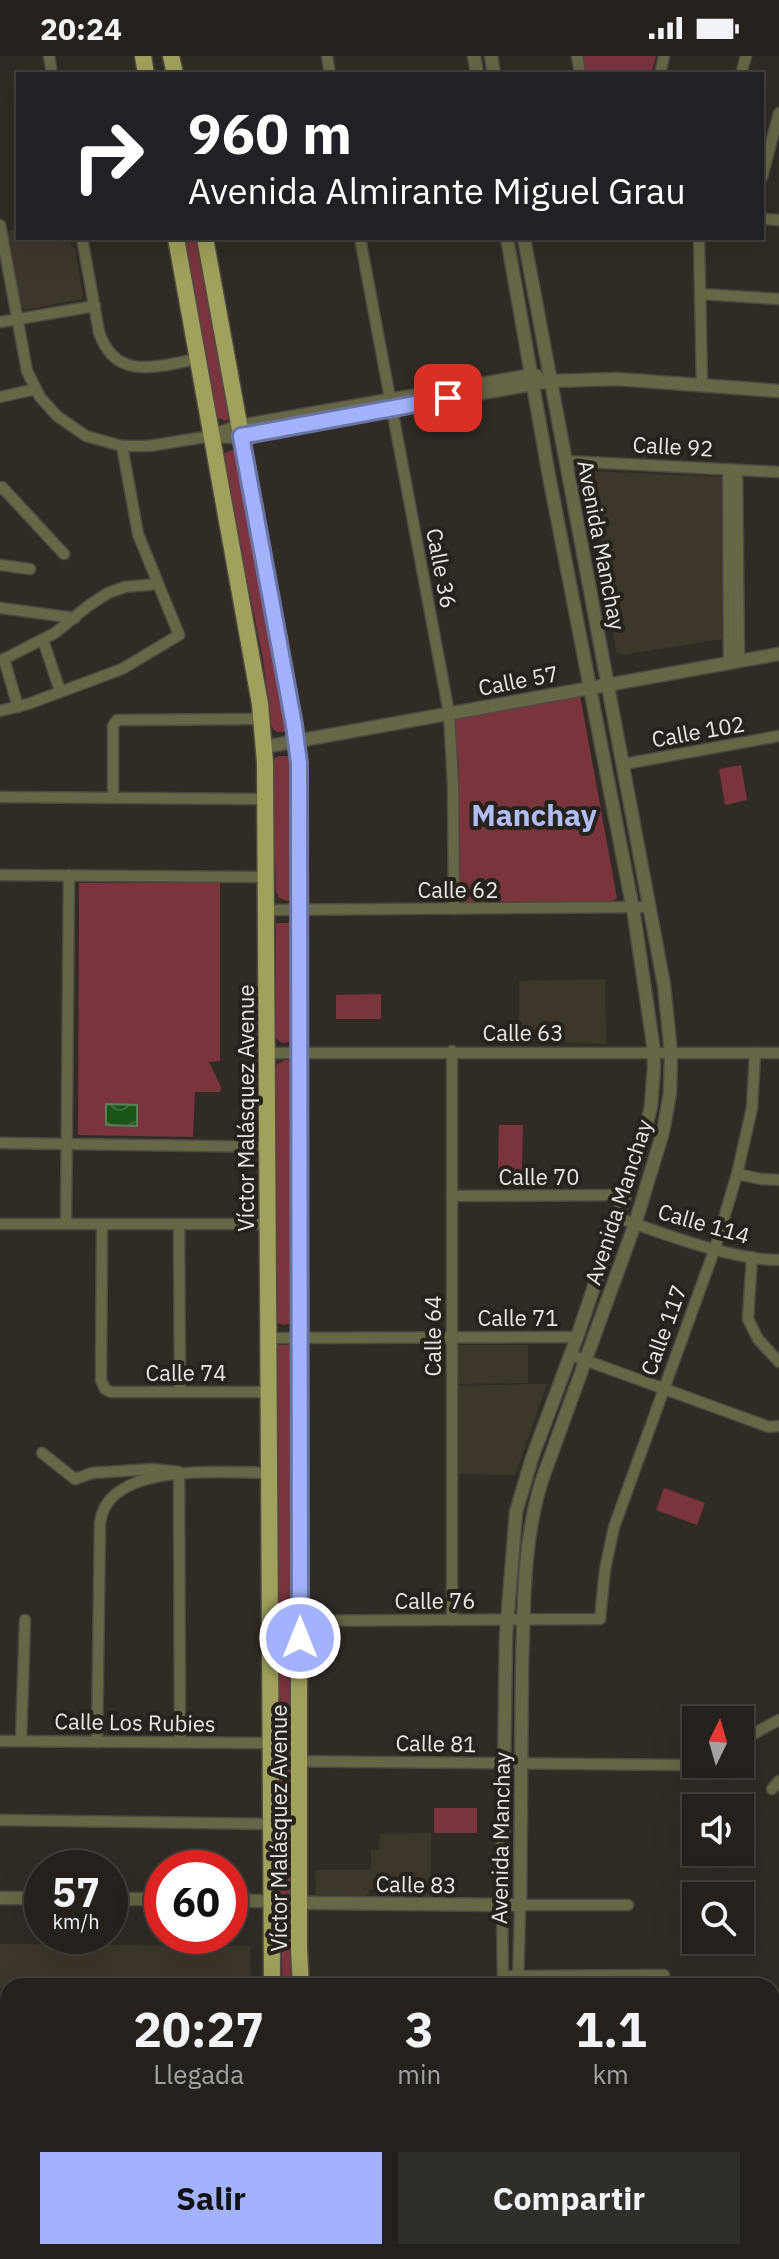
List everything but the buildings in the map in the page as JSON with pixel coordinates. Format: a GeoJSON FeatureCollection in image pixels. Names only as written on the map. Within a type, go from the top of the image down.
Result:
{"type":"FeatureCollection","features":[{"type":"Feature","properties":{"kind":"main road","name":"Víctor Malásquez Avenue"},"geometry":{"type":"LineString","coordinates":[[176,240],[262,719],[264,747],[272,1978]]}},
{"type":"Feature","properties":{"kind":"main road","name":"Víctor Malásquez Avenue"},"geometry":{"type":"LineString","coordinates":[[205,240],[297,741],[299,773],[301,1978]]}},
{"type":"Feature","properties":{"kind":"street"},"geometry":{"type":"LineString","coordinates":[[764,169],[779,113]]}},
{"type":"Feature","properties":{"kind":"street"},"geometry":{"type":"LineString","coordinates":[[0,225],[24,360],[36,389],[57,416],[77,432],[104,443],[149,446],[533,379],[617,379],[779,391]]}},
{"type":"Feature","properties":{"kind":"street"},"geometry":{"type":"LineString","coordinates":[[82,240],[101,339],[108,352],[130,366],[145,367],[197,359]]}},
{"type":"Feature","properties":{"kind":"street","name":"Calle 36"},"geometry":{"type":"LineString","coordinates":[[360,240],[449,713],[454,909]]}},
{"type":"Feature","properties":{"kind":"street","name":"Avenida Manchay"},"geometry":{"type":"LineString","coordinates":[[503,1978],[503,1764],[513,1532],[519,1497],[641,1148],[651,1106],[654,1052],[632,908],[507,240]]}},
{"type":"Feature","properties":{"kind":"street","name":"Avenida Manchay"},"geometry":{"type":"LineString","coordinates":[[518,1978],[523,1619],[529,1545],[538,1492],[587,1361],[657,1156],[670,1093],[671,1053],[669,1019],[650,907],[524,240]]}},
{"type":"Feature","properties":{"kind":"street"},"geometry":{"type":"LineString","coordinates":[[699,240],[702,386]]}},
{"type":"Feature","properties":{"kind":"street"},"geometry":{"type":"LineString","coordinates":[[700,294],[779,299]]}},
{"type":"Feature","properties":{"kind":"street"},"geometry":{"type":"LineString","coordinates":[[0,322],[95,306]]}},
{"type":"Feature","properties":{"kind":"street"},"geometry":{"type":"LineString","coordinates":[[0,397],[36,389]]}},
{"type":"Feature","properties":{"kind":"street"},"geometry":{"type":"LineString","coordinates":[[0,711],[122,669],[178,637],[138,534],[122,446]]}},
{"type":"Feature","properties":{"kind":"street","name":"Calle 92"},"geometry":{"type":"LineString","coordinates":[[566,461],[779,472]]}},
{"type":"Feature","properties":{"kind":"street"},"geometry":{"type":"LineString","coordinates":[[733,469],[734,662]]}},
{"type":"Feature","properties":{"kind":"street"},"geometry":{"type":"LineString","coordinates":[[0,489],[2,487],[64,554]]}},
{"type":"Feature","properties":{"kind":"street"},"geometry":{"type":"LineString","coordinates":[[0,565],[30,569]]}},
{"type":"Feature","properties":{"kind":"street"},"geometry":{"type":"LineString","coordinates":[[18,707],[2,660],[62,629],[95,600],[108,593],[125,587],[158,584]]}},
{"type":"Feature","properties":{"kind":"street"},"geometry":{"type":"LineString","coordinates":[[0,608],[75,618]]}},
{"type":"Feature","properties":{"kind":"street"},"geometry":{"type":"LineString","coordinates":[[43,640],[60,691]]}},
{"type":"Feature","properties":{"kind":"street","name":"Calle 57"},"geometry":{"type":"LineString","coordinates":[[264,747],[779,654]]}},
{"type":"Feature","properties":{"kind":"street"},"geometry":{"type":"LineString","coordinates":[[113,798],[113,726],[117,720],[262,719]]}},
{"type":"Feature","properties":{"kind":"street","name":"Calle 102"},"geometry":{"type":"LineString","coordinates":[[624,764],[779,736]]}},
{"type":"Feature","properties":{"kind":"street"},"geometry":{"type":"LineString","coordinates":[[0,797],[266,799]]}},
{"type":"Feature","properties":{"kind":"street"},"geometry":{"type":"LineString","coordinates":[[0,875],[266,877]]}},
{"type":"Feature","properties":{"kind":"street"},"geometry":{"type":"LineString","coordinates":[[66,1224],[69,875]]}},
{"type":"Feature","properties":{"kind":"street","name":"Calle 62"},"geometry":{"type":"LineString","coordinates":[[266,910],[650,907]]}},
{"type":"Feature","properties":{"kind":"street","name":"Calle 64"},"geometry":{"type":"LineString","coordinates":[[452,1051],[452,1620]]}},
{"type":"Feature","properties":{"kind":"street","name":"Calle 63"},"geometry":{"type":"LineString","coordinates":[[267,1053],[779,1053]]}},
{"type":"Feature","properties":{"kind":"street","name":"Calle 117"},"geometry":{"type":"LineString","coordinates":[[600,1619],[610,1541],[715,1248],[737,1174],[752,1108],[755,1053]]}},
{"type":"Feature","properties":{"kind":"street"},"geometry":{"type":"LineString","coordinates":[[0,1143],[267,1147]]}},
{"type":"Feature","properties":{"kind":"street"},"geometry":{"type":"LineString","coordinates":[[737,1174],[779,1180]]}},
{"type":"Feature","properties":{"kind":"street","name":"Calle 70"},"geometry":{"type":"LineString","coordinates":[[452,1196],[626,1195]]}},
{"type":"Feature","properties":{"kind":"street","name":"Calle 114"},"geometry":{"type":"LineString","coordinates":[[619,1218],[715,1248],[779,1260]]}},
{"type":"Feature","properties":{"kind":"street"},"geometry":{"type":"LineString","coordinates":[[0,1224],[268,1224]]}},
{"type":"Feature","properties":{"kind":"street","name":"Calle 74"},"geometry":{"type":"LineString","coordinates":[[102,1224],[101,1380],[105,1389],[111,1392],[268,1392]]}},
{"type":"Feature","properties":{"kind":"street"},"geometry":{"type":"LineString","coordinates":[[179,1224],[180,1392]]}},
{"type":"Feature","properties":{"kind":"street"},"geometry":{"type":"LineString","coordinates":[[752,1257],[748,1319],[758,1339],[779,1362]]}},
{"type":"Feature","properties":{"kind":"street","name":"Calle 71"},"geometry":{"type":"LineString","coordinates":[[268,1338],[577,1337]]}},
{"type":"Feature","properties":{"kind":"street"},"geometry":{"type":"LineString","coordinates":[[571,1355],[769,1427],[779,1426]]}},
{"type":"Feature","properties":{"kind":"street"},"geometry":{"type":"LineString","coordinates":[[42,1453],[75,1479],[92,1473],[152,1469],[268,1473]]}},
{"type":"Feature","properties":{"kind":"street"},"geometry":{"type":"LineString","coordinates":[[97,1742],[100,1523],[103,1511],[107,1503],[124,1488],[179,1472]]}},
{"type":"Feature","properties":{"kind":"street"},"geometry":{"type":"LineString","coordinates":[[179,1472],[180,1742]]}},
{"type":"Feature","properties":{"kind":"street","name":"Calle 76"},"geometry":{"type":"LineString","coordinates":[[269,1621],[600,1619]]}},
{"type":"Feature","properties":{"kind":"street"},"geometry":{"type":"LineString","coordinates":[[21,1741],[25,1620]]}},
{"type":"Feature","properties":{"kind":"street"},"geometry":{"type":"LineString","coordinates":[[754,1733],[779,1720]]}},
{"type":"Feature","properties":{"kind":"street","name":"Calle Los Rubies"},"geometry":{"type":"LineString","coordinates":[[0,1741],[270,1743]]}},
{"type":"Feature","properties":{"kind":"street","name":"Calle 81"},"geometry":{"type":"LineString","coordinates":[[270,1761],[682,1765]]}},
{"type":"Feature","properties":{"kind":"street"},"geometry":{"type":"LineString","coordinates":[[0,1820],[271,1824]]}},
{"type":"Feature","properties":{"kind":"street"},"geometry":{"type":"LineString","coordinates":[[0,1898],[24,1898]]}},
{"type":"Feature","properties":{"kind":"street","name":"Calle 83"},"geometry":{"type":"LineString","coordinates":[[248,1900],[628,1905]]}},
{"type":"Feature","properties":{"kind":"street"},"geometry":{"type":"LineString","coordinates":[[632,1978],[664,1975]]}},
{"type":"Feature","properties":{"kind":"shaded area"},"geometry":{"type":"Polygon","coordinates":[[[582,56],[656,56],[652,72],[585,72],[582,56]]]}},
{"type":"Feature","properties":{"kind":"shaded area"},"geometry":{"type":"Polygon","coordinates":[[[16,229],[16,240],[70,240],[71,246],[75,248],[81,299],[26,310],[21,307],[6,231],[16,229]]]}},
{"type":"Feature","properties":{"kind":"shaded area"},"geometry":{"type":"Polygon","coordinates":[[[181,240],[201,240],[230,418],[226,421],[215,417],[181,240]]]}},
{"type":"Feature","properties":{"kind":"shaded area"},"geometry":{"type":"Polygon","coordinates":[[[237,451],[277,658],[287,732],[277,732],[271,723],[263,659],[223,461],[223,454],[237,451]]]}},
{"type":"Feature","properties":{"kind":"shaded area"},"geometry":{"type":"Polygon","coordinates":[[[590,471],[723,477],[722,639],[623,655],[616,652],[590,471]]]}},
{"type":"Feature","properties":{"kind":"shaded area"},"geometry":{"type":"Polygon","coordinates":[[[580,695],[617,898],[613,901],[459,902],[459,765],[454,718],[580,695]]]}},
{"type":"Feature","properties":{"kind":"shaded area"},"geometry":{"type":"Polygon","coordinates":[[[279,756],[288,756],[292,763],[293,899],[287,901],[279,898],[276,891],[272,766],[279,756]]]}},
{"type":"Feature","properties":{"kind":"shaded area"},"geometry":{"type":"Polygon","coordinates":[[[741,765],[747,800],[725,805],[719,769],[741,765]]]}},
{"type":"Feature","properties":{"kind":"shaded area"},"geometry":{"type":"Polygon","coordinates":[[[79,883],[220,883],[220,1061],[209,1062],[221,1087],[220,1092],[195,1092],[193,1137],[78,1135],[79,883]]]}},
{"type":"Feature","properties":{"kind":"shaded area"},"geometry":{"type":"Polygon","coordinates":[[[276,923],[294,923],[292,1040],[286,1043],[276,1038],[276,923]]]}},
{"type":"Feature","properties":{"kind":"shaded area"},"geometry":{"type":"Polygon","coordinates":[[[605,979],[606,1044],[531,1041],[530,1035],[519,1033],[519,981],[605,979]]]}},
{"type":"Feature","properties":{"kind":"shaded area"},"geometry":{"type":"Polygon","coordinates":[[[381,994],[381,1019],[336,1019],[336,995],[381,994]]]}},
{"type":"Feature","properties":{"kind":"shaded area"},"geometry":{"type":"Polygon","coordinates":[[[285,1060],[294,1065],[291,1323],[284,1325],[276,1323],[274,1316],[276,1065],[285,1060]]]}},
{"type":"Feature","properties":{"kind":"shaded area"},"geometry":{"type":"Polygon","coordinates":[[[499,1125],[523,1125],[522,1170],[498,1170],[499,1125]]]}},
{"type":"Feature","properties":{"kind":"shaded area"},"geometry":{"type":"Polygon","coordinates":[[[277,1345],[294,1345],[295,1608],[279,1608],[277,1345]]]}},
{"type":"Feature","properties":{"kind":"shaded area"},"geometry":{"type":"Polygon","coordinates":[[[458,1345],[528,1345],[528,1383],[458,1384],[458,1345]]]}},
{"type":"Feature","properties":{"kind":"shaded area"},"geometry":{"type":"Polygon","coordinates":[[[547,1384],[515,1475],[459,1474],[459,1386],[547,1384]]]}},
{"type":"Feature","properties":{"kind":"shaded area"},"geometry":{"type":"Polygon","coordinates":[[[664,1488],[705,1503],[697,1525],[656,1510],[664,1488]]]}},
{"type":"Feature","properties":{"kind":"shaded area"},"geometry":{"type":"Polygon","coordinates":[[[279,1631],[295,1631],[291,1746],[285,1748],[277,1742],[279,1631]]]}},
{"type":"Feature","properties":{"kind":"shaded area"},"geometry":{"type":"Polygon","coordinates":[[[283,1770],[294,1772],[292,1893],[282,1895],[278,1889],[279,1778],[283,1770]]]}},
{"type":"Feature","properties":{"kind":"shaded area"},"geometry":{"type":"Polygon","coordinates":[[[434,1808],[477,1808],[477,1833],[434,1833],[434,1808]]]}},
{"type":"Feature","properties":{"kind":"shaded area"},"geometry":{"type":"Polygon","coordinates":[[[431,1833],[431,1897],[386,1896],[381,1890],[371,1889],[366,1896],[315,1895],[316,1870],[371,1870],[371,1850],[379,1850],[380,1834],[431,1833]]]}},
{"type":"Feature","properties":{"kind":"shaded area"},"geometry":{"type":"Polygon","coordinates":[[[297,1916],[298,1978],[282,1978],[281,1917],[297,1916]]]}},
{"type":"Feature","properties":{"kind":"shaded area"},"geometry":{"type":"Polygon","coordinates":[[[0,1944],[24,1944],[24,1954],[128,1954],[128,1945],[144,1945],[144,1954],[248,1954],[250,1946],[251,1978],[0,1978],[0,1944]]]}},
{"type":"Feature","properties":{"kind":"water"},"geometry":{"type":"Polygon","coordinates":[[[106,1104],[137,1105],[137,1126],[106,1125],[106,1104]]]}},
{"type":"Feature","properties":{"kind":"district","name":"Manchay"},"geometry":{"type":"Point","coordinates":[534,814]}},
{"type":"Feature","properties":{"kind":"route"},"geometry":{"type":"LineString","coordinates":[[300,1638],[299,763],[241,436],[448,398]]}}]}
